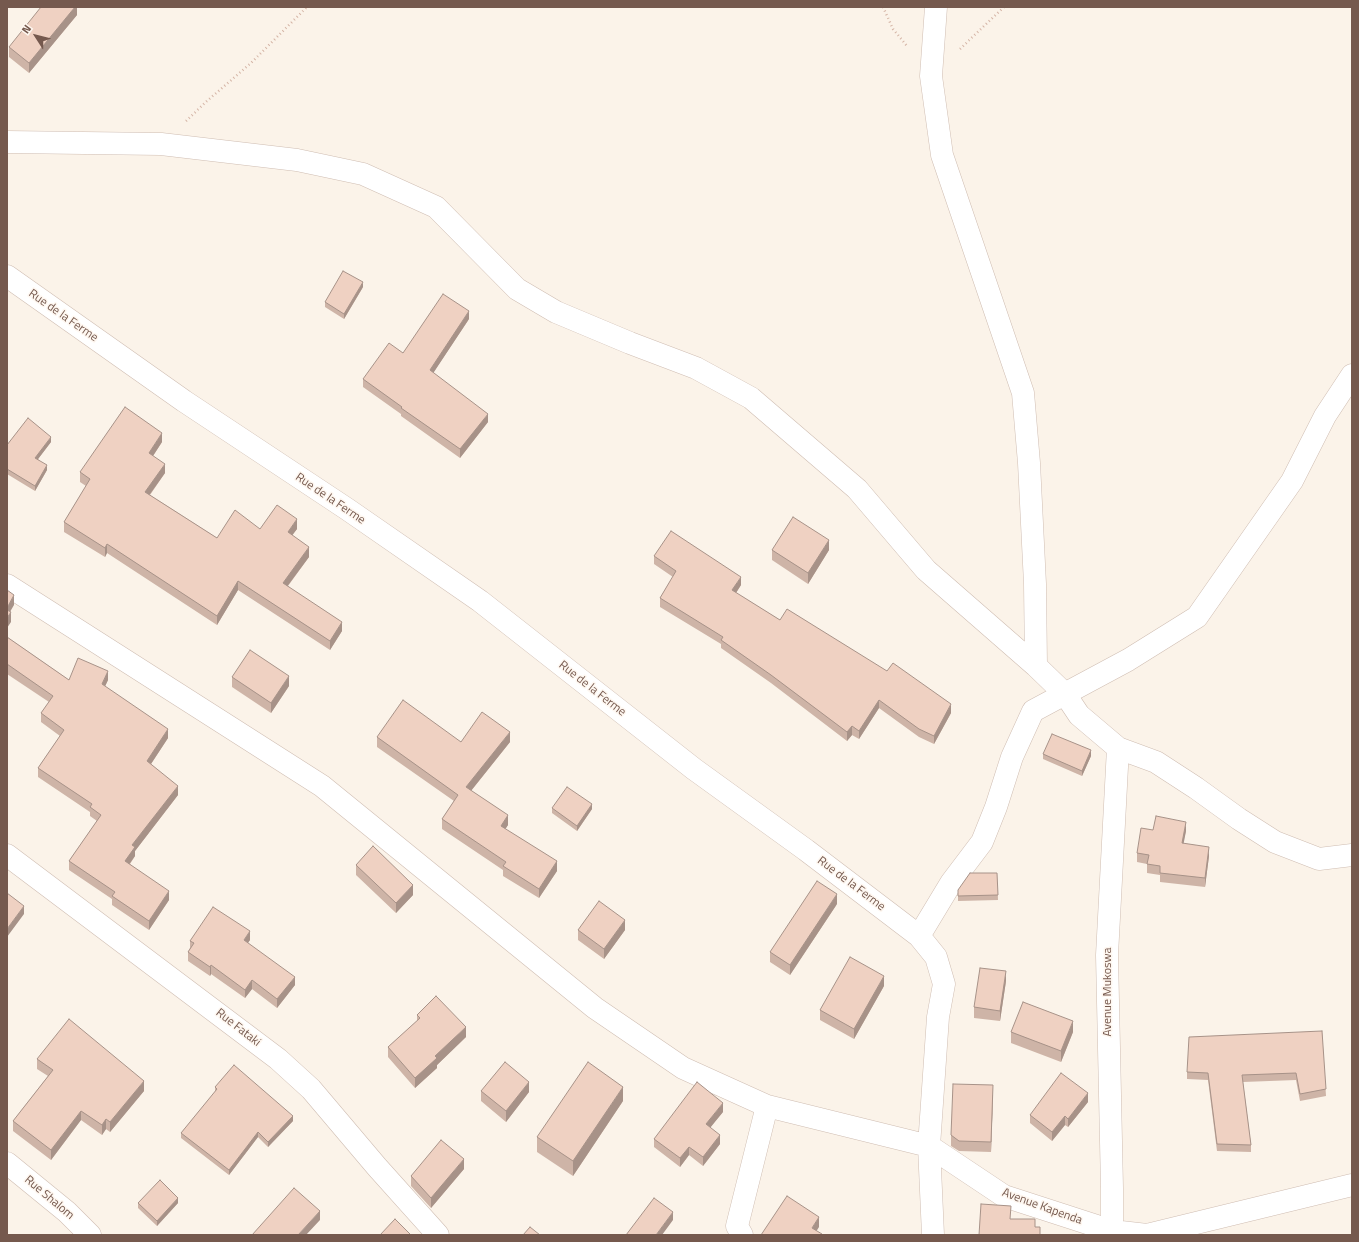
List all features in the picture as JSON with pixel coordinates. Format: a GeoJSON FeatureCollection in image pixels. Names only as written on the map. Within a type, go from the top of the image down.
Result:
{"type":"FeatureCollection","features":[{"type":"Feature","properties":{"kind":"street"},"geometry":{"type":"LineString","coordinates":[[936,7],[931,76],[942,155],[1023,393],[1029,463],[1035,584],[1036,666]]}},
{"type":"Feature","properties":{"kind":"street"},"geometry":{"type":"LineString","coordinates":[[7,142],[161,144],[298,160],[363,174],[436,207],[517,289],[556,312],[630,343],[696,368],[750,398],[857,489],[926,570],[1036,666],[1065,694],[1080,715],[1118,748],[1156,762],[1275,842],[1319,859],[1352,855]]}},
{"type":"Feature","properties":{"kind":"street","name":"Rue de la Ferme"},"geometry":{"type":"LineString","coordinates":[[7,276],[184,401],[346,509],[480,601],[694,769],[806,850],[919,936],[936,957],[944,984],[938,1017],[930,1146],[933,1235]]}},
{"type":"Feature","properties":{"kind":"street"},"geometry":{"type":"LineString","coordinates":[[919,936],[951,883],[982,842],[996,807],[1012,757],[1033,711],[1128,660],[1197,617],[1292,481],[1325,416],[1352,375]]}},
{"type":"Feature","properties":{"kind":"street"},"geometry":{"type":"LineString","coordinates":[[7,585],[322,786],[595,1008],[683,1068],[766,1106],[930,1146]]}},
{"type":"Feature","properties":{"kind":"street","name":"Avenue Mukoswa"},"geometry":{"type":"LineString","coordinates":[[1112,1233],[1107,955],[1118,748]]}},
{"type":"Feature","properties":{"kind":"street","name":"Rue Fataki"},"geometry":{"type":"LineString","coordinates":[[7,855],[278,1059],[311,1089],[376,1166],[438,1235]]}},
{"type":"Feature","properties":{"kind":"street"},"geometry":{"type":"LineString","coordinates":[[742,1235],[737,1226],[766,1106]]}},
{"type":"Feature","properties":{"kind":"street","name":"Avenue Kapenda"},"geometry":{"type":"LineString","coordinates":[[930,1146],[1004,1196],[1112,1233],[1147,1235],[1352,1185]]}},
{"type":"Feature","properties":{"kind":"street","name":"Rue Shalom"},"geometry":{"type":"LineString","coordinates":[[7,1163],[67,1212],[90,1235]]}},
{"type":"Feature","properties":{"kind":"path"},"geometry":{"type":"LineString","coordinates":[[161,144],[207,100],[251,63],[307,7]]}},
{"type":"Feature","properties":{"kind":"path"},"geometry":{"type":"LineString","coordinates":[[959,49],[1004,7]]}},
{"type":"Feature","properties":{"kind":"building"},"geometry":{"type":"Polygon","coordinates":[[[41,7],[75,7],[29,63],[9,47],[41,7]]]}},
{"type":"Feature","properties":{"kind":"building"},"geometry":{"type":"Polygon","coordinates":[[[343,271],[363,282],[344,314],[325,302],[343,271]]]}},
{"type":"Feature","properties":{"kind":"building"},"geometry":{"type":"Polygon","coordinates":[[[443,294],[469,311],[430,370],[488,414],[460,449],[401,408],[402,407],[363,379],[389,343],[403,353],[443,294]]]}},
{"type":"Feature","properties":{"kind":"building"},"geometry":{"type":"Polygon","coordinates":[[[125,407],[162,433],[149,453],[165,464],[145,492],[217,538],[235,510],[260,529],[277,505],[297,519],[288,532],[309,547],[283,583],[342,622],[330,641],[238,581],[217,616],[107,544],[105,548],[64,522],[90,479],[80,472],[125,407]]]}},
{"type":"Feature","properties":{"kind":"building"},"geometry":{"type":"Polygon","coordinates":[[[28,418],[51,437],[35,458],[47,465],[35,486],[7,469],[7,445],[28,418]]]}},
{"type":"Feature","properties":{"kind":"building"},"geometry":{"type":"Polygon","coordinates":[[[793,517],[829,540],[808,573],[772,550],[793,517]]]}},
{"type":"Feature","properties":{"kind":"building"},"geometry":{"type":"Polygon","coordinates":[[[671,531],[741,577],[732,590],[780,620],[787,609],[887,671],[893,663],[951,704],[934,736],[919,729],[879,700],[859,731],[852,726],[847,732],[771,675],[721,640],[723,637],[660,598],[676,571],[654,556],[671,531]]]}},
{"type":"Feature","properties":{"kind":"building"},"geometry":{"type":"Polygon","coordinates":[[[7,590],[14,595],[7,608],[7,590]]]}},
{"type":"Feature","properties":{"kind":"building"},"geometry":{"type":"Polygon","coordinates":[[[7,610],[11,612],[7,618],[7,610]]]}},
{"type":"Feature","properties":{"kind":"building"},"geometry":{"type":"Polygon","coordinates":[[[7,637],[69,680],[78,658],[108,671],[102,684],[168,729],[147,761],[178,786],[132,845],[135,847],[125,861],[169,891],[149,921],[112,896],[115,892],[69,861],[101,815],[90,807],[92,804],[38,768],[64,730],[41,713],[53,696],[7,664],[7,637]]]}},
{"type":"Feature","properties":{"kind":"building"},"geometry":{"type":"Polygon","coordinates":[[[250,650],[289,676],[271,703],[232,677],[250,650]]]}},
{"type":"Feature","properties":{"kind":"building"},"geometry":{"type":"Polygon","coordinates":[[[403,700],[461,742],[482,712],[510,732],[466,787],[508,815],[501,826],[557,861],[539,889],[503,866],[506,862],[442,819],[458,795],[377,737],[403,700]]]}},
{"type":"Feature","properties":{"kind":"building"},"geometry":{"type":"Polygon","coordinates":[[[1052,734],[1091,750],[1082,771],[1043,754],[1052,734]]]}},
{"type":"Feature","properties":{"kind":"building"},"geometry":{"type":"Polygon","coordinates":[[[567,787],[592,804],[577,826],[552,808],[567,787]]]}},
{"type":"Feature","properties":{"kind":"building"},"geometry":{"type":"Polygon","coordinates":[[[1156,816],[1186,822],[1182,843],[1209,847],[1205,878],[1160,873],[1160,866],[1147,864],[1149,855],[1137,853],[1141,828],[1153,830],[1156,816]]]}},
{"type":"Feature","properties":{"kind":"building"},"geometry":{"type":"Polygon","coordinates":[[[373,846],[413,885],[396,903],[356,865],[373,846]]]}},
{"type":"Feature","properties":{"kind":"building"},"geometry":{"type":"Polygon","coordinates":[[[970,873],[997,873],[998,895],[958,896],[958,890],[970,873]]]}},
{"type":"Feature","properties":{"kind":"building"},"geometry":{"type":"Polygon","coordinates":[[[817,881],[837,894],[790,965],[770,952],[817,881]]]}},
{"type":"Feature","properties":{"kind":"building"},"geometry":{"type":"Polygon","coordinates":[[[7,893],[24,906],[7,929],[7,893]]]}},
{"type":"Feature","properties":{"kind":"building"},"geometry":{"type":"Polygon","coordinates":[[[599,901],[625,920],[604,949],[578,930],[599,901]]]}},
{"type":"Feature","properties":{"kind":"building"},"geometry":{"type":"Polygon","coordinates":[[[213,907],[250,931],[244,940],[295,977],[277,999],[252,980],[245,990],[211,965],[210,967],[188,952],[194,943],[190,941],[213,907]]]}},
{"type":"Feature","properties":{"kind":"building"},"geometry":{"type":"Polygon","coordinates":[[[850,957],[884,976],[854,1029],[820,1010],[850,957]]]}},
{"type":"Feature","properties":{"kind":"building"},"geometry":{"type":"Polygon","coordinates":[[[980,968],[1006,971],[1000,1011],[974,1007],[980,968]]]}},
{"type":"Feature","properties":{"kind":"building"},"geometry":{"type":"Polygon","coordinates":[[[436,996],[466,1027],[435,1056],[437,1058],[415,1078],[388,1047],[420,1018],[417,1015],[436,996]]]}},
{"type":"Feature","properties":{"kind":"building"},"geometry":{"type":"Polygon","coordinates":[[[1023,1002],[1073,1021],[1061,1051],[1011,1032],[1023,1002]]]}},
{"type":"Feature","properties":{"kind":"building"},"geometry":{"type":"Polygon","coordinates":[[[69,1019],[144,1081],[110,1122],[106,1119],[102,1125],[81,1111],[51,1150],[13,1121],[53,1070],[37,1059],[69,1019]]]}},
{"type":"Feature","properties":{"kind":"building"},"geometry":{"type":"Polygon","coordinates":[[[1322,1031],[1326,1089],[1300,1094],[1296,1073],[1242,1075],[1251,1145],[1217,1144],[1208,1073],[1187,1072],[1189,1037],[1322,1031]]]}},
{"type":"Feature","properties":{"kind":"building"},"geometry":{"type":"Polygon","coordinates":[[[505,1062],[529,1082],[506,1111],[481,1091],[505,1062]]]}},
{"type":"Feature","properties":{"kind":"building"},"geometry":{"type":"Polygon","coordinates":[[[588,1062],[623,1087],[573,1161],[537,1137],[588,1062]]]}},
{"type":"Feature","properties":{"kind":"building"},"geometry":{"type":"Polygon","coordinates":[[[234,1065],[293,1116],[268,1142],[258,1132],[229,1170],[181,1133],[217,1089],[215,1087],[234,1065]]]}},
{"type":"Feature","properties":{"kind":"building"},"geometry":{"type":"Polygon","coordinates":[[[1061,1073],[1088,1093],[1068,1119],[1065,1116],[1052,1132],[1030,1115],[1061,1073]]]}},
{"type":"Feature","properties":{"kind":"building"},"geometry":{"type":"Polygon","coordinates":[[[697,1082],[723,1103],[706,1124],[720,1135],[703,1157],[689,1147],[680,1158],[654,1139],[697,1082]]]}},
{"type":"Feature","properties":{"kind":"building"},"geometry":{"type":"Polygon","coordinates":[[[953,1084],[993,1085],[991,1142],[959,1141],[951,1135],[953,1084]]]}},
{"type":"Feature","properties":{"kind":"building"},"geometry":{"type":"Polygon","coordinates":[[[441,1140],[464,1159],[431,1198],[411,1176],[441,1140]]]}},
{"type":"Feature","properties":{"kind":"building"},"geometry":{"type":"Polygon","coordinates":[[[160,1180],[178,1198],[157,1221],[138,1203],[160,1180]]]}},
{"type":"Feature","properties":{"kind":"building"},"geometry":{"type":"Polygon","coordinates":[[[294,1188],[320,1211],[298,1235],[252,1235],[294,1188]]]}},
{"type":"Feature","properties":{"kind":"building"},"geometry":{"type":"Polygon","coordinates":[[[787,1196],[819,1217],[812,1228],[822,1235],[761,1235],[787,1196]]]}},
{"type":"Feature","properties":{"kind":"building"},"geometry":{"type":"Polygon","coordinates":[[[654,1198],[673,1212],[656,1235],[626,1235],[654,1198]]]}},
{"type":"Feature","properties":{"kind":"building"},"geometry":{"type":"Polygon","coordinates":[[[981,1204],[1011,1206],[1010,1219],[1035,1219],[1035,1227],[1040,1227],[1040,1235],[979,1235],[981,1204]]]}},
{"type":"Feature","properties":{"kind":"building"},"geometry":{"type":"Polygon","coordinates":[[[395,1219],[411,1235],[380,1235],[395,1219]]]}},
{"type":"Feature","properties":{"kind":"building"},"geometry":{"type":"Polygon","coordinates":[[[530,1227],[540,1235],[523,1235],[530,1227]]]}}]}
